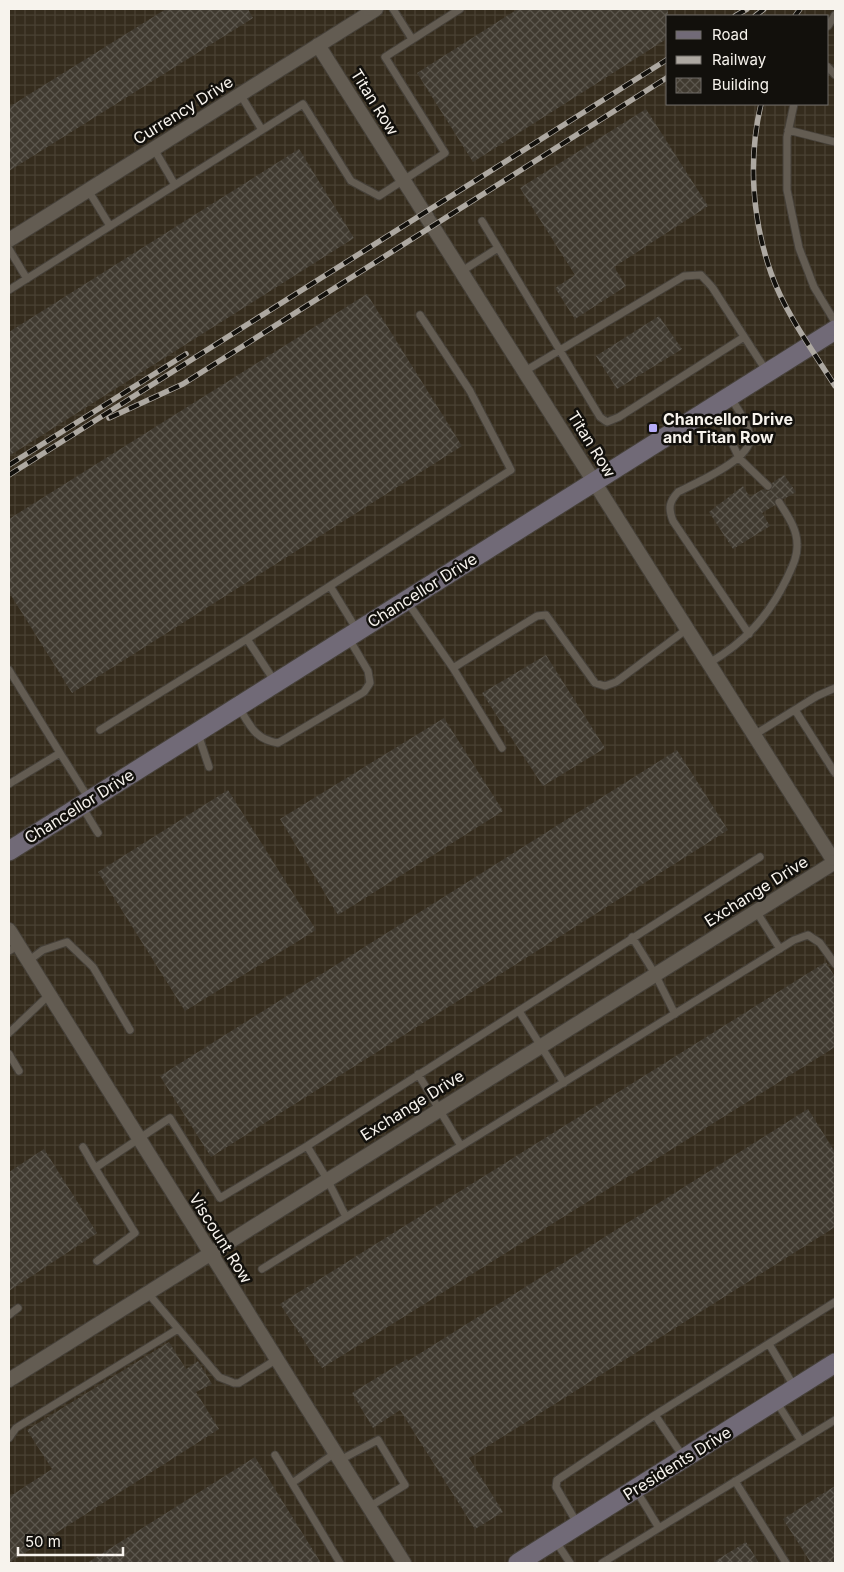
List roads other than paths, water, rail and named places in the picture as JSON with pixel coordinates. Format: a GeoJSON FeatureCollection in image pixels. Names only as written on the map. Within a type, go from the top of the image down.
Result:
{"type":"FeatureCollection","features":[{"type":"Feature","properties":{"kind":"street","name":"Currency Drive"},"geometry":{"type":"LineString","coordinates":[[9,240],[376,9]]}},
{"type":"Feature","properties":{"kind":"street","name":"Titan Row"},"geometry":{"type":"LineString","coordinates":[[318,45],[835,862]]}},
{"type":"Feature","properties":{"kind":"street","name":"Chancellor Drive"},"geometry":{"type":"LineString","coordinates":[[9,851],[835,330]]}},
{"type":"Feature","properties":{"kind":"street","name":"Exchange Drive"},"geometry":{"type":"LineString","coordinates":[[9,1380],[210,1252],[835,862]]}},
{"type":"Feature","properties":{"kind":"street","name":"Viscount Row"},"geometry":{"type":"LineString","coordinates":[[9,930],[14,948],[28,961],[404,1563]]}},
{"type":"Feature","properties":{"kind":"street","name":"Presidents Drive"},"geometry":{"type":"LineString","coordinates":[[518,1563],[835,1363]]}},
{"type":"Feature","properties":{"kind":"lane"},"geometry":{"type":"LineString","coordinates":[[393,9],[412,39]]}},
{"type":"Feature","properties":{"kind":"lane"},"geometry":{"type":"LineString","coordinates":[[9,290],[303,104],[352,181],[379,196],[445,153],[385,57],[460,9]]}},
{"type":"Feature","properties":{"kind":"lane"},"geometry":{"type":"LineString","coordinates":[[240,94],[262,130]]}},
{"type":"Feature","properties":{"kind":"lane"},"geometry":{"type":"LineString","coordinates":[[794,105],[788,130],[787,190],[799,248],[814,287],[835,322]]}},
{"type":"Feature","properties":{"kind":"lane"},"geometry":{"type":"LineString","coordinates":[[788,130],[835,142]]}},
{"type":"Feature","properties":{"kind":"lane"},"geometry":{"type":"LineString","coordinates":[[154,149],[175,185]]}},
{"type":"Feature","properties":{"kind":"lane"},"geometry":{"type":"LineString","coordinates":[[88,190],[110,226]]}},
{"type":"Feature","properties":{"kind":"lane"},"geometry":{"type":"LineString","coordinates":[[482,221],[600,417],[607,422],[619,417],[744,336]]}},
{"type":"Feature","properties":{"kind":"lane"},"geometry":{"type":"LineString","coordinates":[[462,271],[498,248]]}},
{"type":"Feature","properties":{"kind":"lane"},"geometry":{"type":"LineString","coordinates":[[9,249],[27,278]]}},
{"type":"Feature","properties":{"kind":"lane"},"geometry":{"type":"LineString","coordinates":[[525,371],[684,276],[700,274],[712,287],[768,372]]}},
{"type":"Feature","properties":{"kind":"lane"},"geometry":{"type":"LineString","coordinates":[[100,730],[247,639],[511,470],[470,391],[420,315]]}},
{"type":"Feature","properties":{"kind":"lane"},"geometry":{"type":"LineString","coordinates":[[722,401],[739,458],[768,486]]}},
{"type":"Feature","properties":{"kind":"lane"},"geometry":{"type":"LineString","coordinates":[[722,401],[747,425],[750,438],[748,446],[739,458],[678,492],[669,508],[673,521],[749,634]]}},
{"type":"Feature","properties":{"kind":"lane"},"geometry":{"type":"LineString","coordinates":[[709,663],[736,646],[771,608],[796,556],[797,544],[794,526],[779,502]]}},
{"type":"Feature","properties":{"kind":"lane"},"geometry":{"type":"LineString","coordinates":[[238,706],[256,733],[264,740],[278,742],[364,692],[370,682],[368,671],[330,586]]}},
{"type":"Feature","properties":{"kind":"lane"},"geometry":{"type":"LineString","coordinates":[[406,600],[453,668],[502,748]]}},
{"type":"Feature","properties":{"kind":"lane"},"geometry":{"type":"LineString","coordinates":[[453,668],[537,616],[546,615],[595,683],[605,686],[616,682],[687,628]]}},
{"type":"Feature","properties":{"kind":"lane"},"geometry":{"type":"LineString","coordinates":[[247,639],[275,682]]}},
{"type":"Feature","properties":{"kind":"lane"},"geometry":{"type":"LineString","coordinates":[[9,670],[60,753],[85,802],[98,833]]}},
{"type":"Feature","properties":{"kind":"lane"},"geometry":{"type":"LineString","coordinates":[[754,735],[817,696],[835,688]]}},
{"type":"Feature","properties":{"kind":"lane"},"geometry":{"type":"LineString","coordinates":[[795,710],[835,772]]}},
{"type":"Feature","properties":{"kind":"lane"},"geometry":{"type":"LineString","coordinates":[[197,732],[209,767]]}},
{"type":"Feature","properties":{"kind":"lane"},"geometry":{"type":"LineString","coordinates":[[9,784],[60,753]]}},
{"type":"Feature","properties":{"kind":"lane"},"geometry":{"type":"LineString","coordinates":[[95,1168],[170,1118],[220,1198],[307,1146],[760,857]]}},
{"type":"Feature","properties":{"kind":"lane"},"geometry":{"type":"LineString","coordinates":[[756,911],[780,949]]}},
{"type":"Feature","properties":{"kind":"lane"},"geometry":{"type":"LineString","coordinates":[[262,1269],[794,940],[808,935],[820,943],[835,964]]}},
{"type":"Feature","properties":{"kind":"lane"},"geometry":{"type":"LineString","coordinates":[[632,938],[655,974],[675,1014]]}},
{"type":"Feature","properties":{"kind":"lane"},"geometry":{"type":"LineString","coordinates":[[28,961],[43,950],[68,942],[93,967],[130,1030]]}},
{"type":"Feature","properties":{"kind":"lane"},"geometry":{"type":"LineString","coordinates":[[9,1033],[49,995]]}},
{"type":"Feature","properties":{"kind":"lane"},"geometry":{"type":"LineString","coordinates":[[519,1011],[564,1083]]}},
{"type":"Feature","properties":{"kind":"lane"},"geometry":{"type":"LineString","coordinates":[[9,1054],[19,1071]]}},
{"type":"Feature","properties":{"kind":"lane"},"geometry":{"type":"LineString","coordinates":[[418,1074],[461,1146]]}},
{"type":"Feature","properties":{"kind":"lane"},"geometry":{"type":"LineString","coordinates":[[307,1146],[327,1179],[346,1217]]}},
{"type":"Feature","properties":{"kind":"lane"},"geometry":{"type":"LineString","coordinates":[[83,1147],[136,1233],[97,1260]]}},
{"type":"Feature","properties":{"kind":"lane"},"geometry":{"type":"LineString","coordinates":[[147,1292],[219,1377],[234,1384],[239,1383],[277,1359]]}},
{"type":"Feature","properties":{"kind":"lane"},"geometry":{"type":"LineString","coordinates":[[578,1526],[556,1486],[557,1480],[655,1415],[835,1302]]}},
{"type":"Feature","properties":{"kind":"lane"},"geometry":{"type":"LineString","coordinates":[[9,1315],[18,1308]]}},
{"type":"Feature","properties":{"kind":"lane"},"geometry":{"type":"LineString","coordinates":[[9,1438],[16,1428],[178,1329]]}},
{"type":"Feature","properties":{"kind":"lane"},"geometry":{"type":"LineString","coordinates":[[769,1344],[795,1389]]}},
{"type":"Feature","properties":{"kind":"lane"},"geometry":{"type":"LineString","coordinates":[[776,1400],[801,1441]]}},
{"type":"Feature","properties":{"kind":"lane"},"geometry":{"type":"LineString","coordinates":[[655,1415],[685,1458]]}},
{"type":"Feature","properties":{"kind":"lane"},"geometry":{"type":"LineString","coordinates":[[602,1563],[835,1420]]}},
{"type":"Feature","properties":{"kind":"lane"},"geometry":{"type":"LineString","coordinates":[[292,1483],[337,1456],[378,1440],[405,1485],[369,1508]]}},
{"type":"Feature","properties":{"kind":"lane"},"geometry":{"type":"LineString","coordinates":[[275,1455],[340,1563]]}},
{"type":"Feature","properties":{"kind":"lane"},"geometry":{"type":"LineString","coordinates":[[735,1481],[786,1563]]}},
{"type":"Feature","properties":{"kind":"lane"},"geometry":{"type":"LineString","coordinates":[[636,1489],[659,1528]]}},
{"type":"Feature","properties":{"kind":"lane"},"geometry":{"type":"LineString","coordinates":[[555,1540],[570,1563]]}},
{"type":"Feature","properties":{"kind":"railway"},"geometry":{"type":"LineString","coordinates":[[737,15],[747,9]]}},
{"type":"Feature","properties":{"kind":"railway"},"geometry":{"type":"LineString","coordinates":[[756,15],[764,9]]}},
{"type":"Feature","properties":{"kind":"railway"},"geometry":{"type":"LineString","coordinates":[[796,15],[800,9]]}},
{"type":"Feature","properties":{"kind":"railway"},"geometry":{"type":"LineString","coordinates":[[9,475],[666,60]]}},
{"type":"Feature","properties":{"kind":"railway"},"geometry":{"type":"LineString","coordinates":[[109,418],[183,384],[666,78]]}},
{"type":"Feature","properties":{"kind":"railway"},"geometry":{"type":"LineString","coordinates":[[761,105],[754,146],[753,167],[756,210],[765,252],[771,273],[784,303],[835,386]]}},
{"type":"Feature","properties":{"kind":"railway"},"geometry":{"type":"LineString","coordinates":[[9,465],[186,354]]}},
{"type":"Feature","properties":{"kind":"place","name":"Chancellor Drive and Titan Row"},"geometry":{"type":"Point","coordinates":[653,428]}}]}
